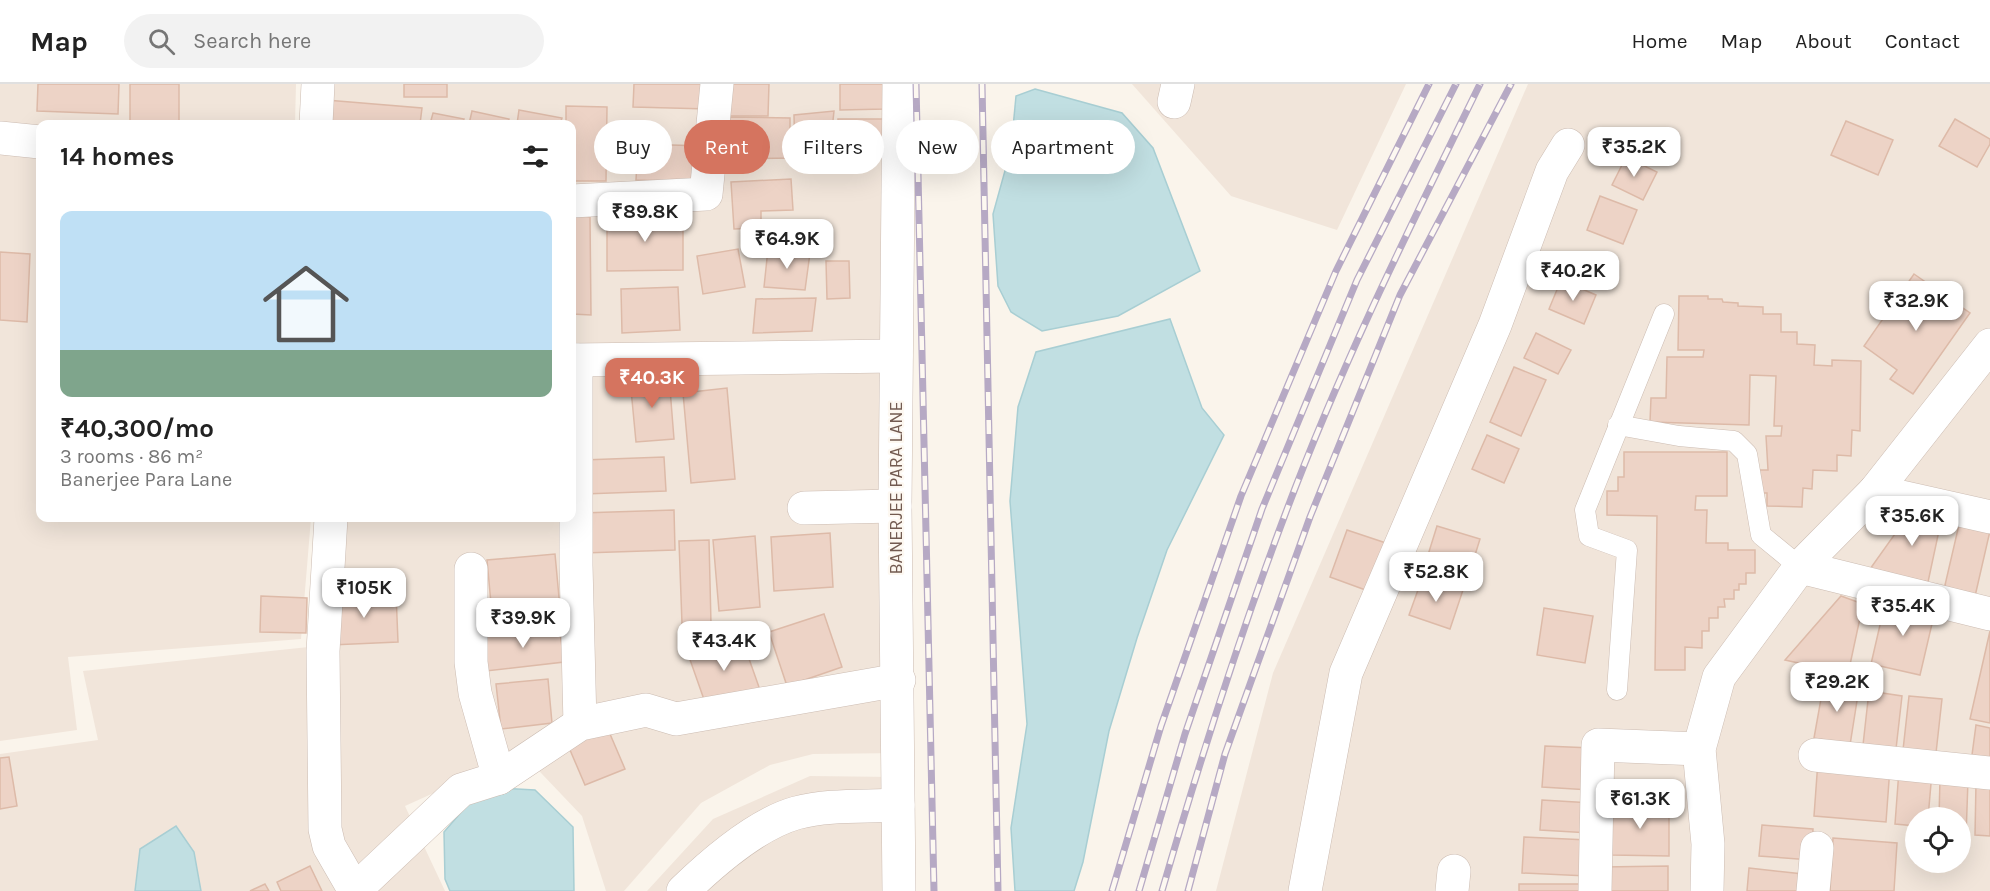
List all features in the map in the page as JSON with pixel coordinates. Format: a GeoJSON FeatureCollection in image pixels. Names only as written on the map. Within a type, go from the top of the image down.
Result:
{"type":"FeatureCollection","features":[{"type":"Feature","properties":{"kind":"street"},"geometry":{"type":"LineString","coordinates":[[316,120],[318,84]]}},
{"type":"Feature","properties":{"kind":"street"},"geometry":{"type":"LineString","coordinates":[[576,201],[706,194],[717,84]]}},
{"type":"Feature","properties":{"kind":"street","name":"BANERJEE PARA LANE"},"geometry":{"type":"LineString","coordinates":[[899,84],[895,506],[899,680],[899,891]]}},
{"type":"Feature","properties":{"kind":"street"},"geometry":{"type":"LineString","coordinates":[[0,138],[36,142]]}},
{"type":"Feature","properties":{"kind":"street"},"geometry":{"type":"LineString","coordinates":[[1305,891],[1346,673],[1495,325],[1552,171],[1568,145]]}},
{"type":"Feature","properties":{"kind":"street"},"geometry":{"type":"LineString","coordinates":[[1707,891],[1708,844],[1699,749],[1719,677],[1800,567],[1875,491],[1990,345]]}},
{"type":"Feature","properties":{"kind":"street"},"geometry":{"type":"LineString","coordinates":[[576,360],[896,356]]}},
{"type":"Feature","properties":{"kind":"street"},"geometry":{"type":"LineString","coordinates":[[1875,491],[1990,517]]}},
{"type":"Feature","properties":{"kind":"street"},"geometry":{"type":"LineString","coordinates":[[804,508],[895,506]]}},
{"type":"Feature","properties":{"kind":"street"},"geometry":{"type":"LineString","coordinates":[[331,522],[323,651],[325,829],[329,846],[354,891],[461,790],[499,778],[580,724],[646,710],[676,719],[899,680]]}},
{"type":"Feature","properties":{"kind":"street"},"geometry":{"type":"LineString","coordinates":[[576,522],[580,724]]}},
{"type":"Feature","properties":{"kind":"street"},"geometry":{"type":"LineString","coordinates":[[1800,567],[1990,614]]}},
{"type":"Feature","properties":{"kind":"street"},"geometry":{"type":"LineString","coordinates":[[471,569],[473,682],[499,778]]}},
{"type":"Feature","properties":{"kind":"street"},"geometry":{"type":"LineString","coordinates":[[1595,891],[1598,745],[1699,749]]}},
{"type":"Feature","properties":{"kind":"street"},"geometry":{"type":"LineString","coordinates":[[1815,755],[1990,773]]}},
{"type":"Feature","properties":{"kind":"street"},"geometry":{"type":"LineString","coordinates":[[683,891],[701,874],[753,835],[786,817],[821,808],[898,805]]}},
{"type":"Feature","properties":{"kind":"street"},"geometry":{"type":"LineString","coordinates":[[1813,891],[1817,848]]}},
{"type":"Feature","properties":{"kind":"lane"},"geometry":{"type":"LineString","coordinates":[[1617,690],[1627,550],[1589,536],[1585,510],[1664,314]]}},
{"type":"Feature","properties":{"kind":"lane"},"geometry":{"type":"LineString","coordinates":[[1618,425],[1679,436],[1734,441],[1747,454],[1761,535],[1800,567]]}},
{"type":"Feature","properties":{"kind":"shaded area"},"geometry":{"type":"Polygon","coordinates":[[[0,84],[296,84],[295,120],[36,120],[36,133],[0,130],[0,84]]]}},
{"type":"Feature","properties":{"kind":"shaded area"},"geometry":{"type":"Polygon","coordinates":[[[315,84],[896,84],[895,345],[576,355],[576,120],[313,120],[315,84]]]}},
{"type":"Feature","properties":{"kind":"shaded area"},"geometry":{"type":"Polygon","coordinates":[[[1132,84],[1406,84],[1337,230],[1231,196],[1132,84]]]}},
{"type":"Feature","properties":{"kind":"shaded area"},"geometry":{"type":"Polygon","coordinates":[[[1528,84],[1990,84],[1990,891],[1216,891],[1273,673],[1528,84]]]}},
{"type":"Feature","properties":{"kind":"shaded area"},"geometry":{"type":"Polygon","coordinates":[[[0,145],[36,149],[36,522],[311,522],[301,639],[68,657],[77,730],[0,741],[0,145]]]}},
{"type":"Feature","properties":{"kind":"shaded area"},"geometry":{"type":"Polygon","coordinates":[[[895,364],[902,753],[813,754],[770,765],[701,803],[624,891],[606,891],[582,816],[522,753],[405,806],[445,891],[0,891],[0,754],[98,740],[83,671],[318,646],[326,522],[576,522],[576,375],[895,364]]]}},
{"type":"Feature","properties":{"kind":"shaded area"},"geometry":{"type":"Polygon","coordinates":[[[810,776],[895,777],[895,891],[647,891],[713,819],[810,776]]]}},
{"type":"Feature","properties":{"kind":"water"},"geometry":{"type":"Polygon","coordinates":[[[1035,89],[1122,113],[1128,120],[1014,120],[1016,96],[1035,89]]]}},
{"type":"Feature","properties":{"kind":"water"},"geometry":{"type":"Polygon","coordinates":[[[1135,128],[1153,148],[1200,271],[1118,316],[1042,331],[1011,312],[998,286],[993,214],[1004,174],[1135,174],[1135,128]]]}},
{"type":"Feature","properties":{"kind":"water"},"geometry":{"type":"Polygon","coordinates":[[[1170,319],[1202,408],[1224,435],[1167,550],[1137,638],[1109,731],[1083,862],[1074,891],[1015,891],[1011,828],[1027,724],[1010,501],[1018,407],[1036,352],[1170,319]]]}},
{"type":"Feature","properties":{"kind":"water"},"geometry":{"type":"Polygon","coordinates":[[[483,787],[535,790],[573,827],[574,891],[450,891],[445,879],[444,832],[483,787]]]}},
{"type":"Feature","properties":{"kind":"water"},"geometry":{"type":"Polygon","coordinates":[[[176,826],[194,852],[201,891],[135,891],[140,849],[176,826]]]}},
{"type":"Feature","properties":{"kind":"building"},"geometry":{"type":"Polygon","coordinates":[[[38,84],[119,84],[118,114],[37,111],[38,84]]]}},
{"type":"Feature","properties":{"kind":"building"},"geometry":{"type":"Polygon","coordinates":[[[130,84],[179,84],[179,120],[130,120],[130,84]]]}},
{"type":"Feature","properties":{"kind":"building"},"geometry":{"type":"Polygon","coordinates":[[[404,84],[447,84],[447,97],[404,97],[404,84]]]}},
{"type":"Feature","properties":{"kind":"building"},"geometry":{"type":"Polygon","coordinates":[[[634,84],[709,84],[708,109],[633,107],[634,84]]]}},
{"type":"Feature","properties":{"kind":"building"},"geometry":{"type":"Polygon","coordinates":[[[727,84],[769,84],[768,116],[727,116],[727,84]]]}},
{"type":"Feature","properties":{"kind":"building"},"geometry":{"type":"Polygon","coordinates":[[[840,84],[886,84],[886,109],[840,110],[840,84]]]}},
{"type":"Feature","properties":{"kind":"building"},"geometry":{"type":"Polygon","coordinates":[[[326,100],[422,108],[420,120],[325,120],[326,100]]]}},
{"type":"Feature","properties":{"kind":"building"},"geometry":{"type":"Polygon","coordinates":[[[566,106],[607,107],[607,120],[594,120],[594,174],[606,174],[606,181],[576,181],[576,120],[566,120],[566,106]]]}},
{"type":"Feature","properties":{"kind":"building"},"geometry":{"type":"Polygon","coordinates":[[[519,110],[562,118],[561,120],[518,120],[519,110]]]}},
{"type":"Feature","properties":{"kind":"building"},"geometry":{"type":"Polygon","coordinates":[[[472,111],[509,119],[509,120],[470,120],[472,111]]]}},
{"type":"Feature","properties":{"kind":"building"},"geometry":{"type":"Polygon","coordinates":[[[834,111],[833,120],[794,120],[794,115],[834,111]]]}},
{"type":"Feature","properties":{"kind":"building"},"geometry":{"type":"Polygon","coordinates":[[[433,113],[464,119],[464,120],[431,120],[433,113]]]}},
{"type":"Feature","properties":{"kind":"building"},"geometry":{"type":"Polygon","coordinates":[[[726,117],[790,118],[790,120],[782,120],[782,158],[770,158],[770,120],[726,120],[726,117]]]}},
{"type":"Feature","properties":{"kind":"building"},"geometry":{"type":"Polygon","coordinates":[[[891,119],[891,148],[884,148],[884,120],[838,120],[891,119]]]}},
{"type":"Feature","properties":{"kind":"building"},"geometry":{"type":"Polygon","coordinates":[[[1955,119],[1990,139],[1990,144],[1977,167],[1939,146],[1955,119]]]}},
{"type":"Feature","properties":{"kind":"building"},"geometry":{"type":"Polygon","coordinates":[[[1846,121],[1893,140],[1878,175],[1831,155],[1846,121]]]}},
{"type":"Feature","properties":{"kind":"building"},"geometry":{"type":"Polygon","coordinates":[[[672,145],[684,145],[684,174],[697,174],[695,182],[636,180],[636,174],[672,174],[672,145]]]}},
{"type":"Feature","properties":{"kind":"building"},"geometry":{"type":"Polygon","coordinates":[[[1626,157],[1657,172],[1643,200],[1612,185],[1626,157]]]}},
{"type":"Feature","properties":{"kind":"building"},"geometry":{"type":"Polygon","coordinates":[[[791,179],[793,210],[761,211],[761,228],[734,229],[731,182],[791,179]]]}},
{"type":"Feature","properties":{"kind":"building"},"geometry":{"type":"Polygon","coordinates":[[[1600,196],[1637,210],[1623,244],[1587,230],[1600,196]]]}},
{"type":"Feature","properties":{"kind":"building"},"geometry":{"type":"Polygon","coordinates":[[[576,215],[590,217],[591,315],[576,314],[576,215]]]}},
{"type":"Feature","properties":{"kind":"building"},"geometry":{"type":"Polygon","coordinates":[[[683,215],[683,270],[607,271],[607,216],[683,215]]]}},
{"type":"Feature","properties":{"kind":"building"},"geometry":{"type":"Polygon","coordinates":[[[738,249],[745,287],[703,294],[697,256],[738,249]]]}},
{"type":"Feature","properties":{"kind":"building"},"geometry":{"type":"Polygon","coordinates":[[[768,249],[810,253],[805,290],[764,287],[768,249]]]}},
{"type":"Feature","properties":{"kind":"building"},"geometry":{"type":"Polygon","coordinates":[[[0,252],[30,254],[27,322],[0,320],[0,252]]]}},
{"type":"Feature","properties":{"kind":"building"},"geometry":{"type":"Polygon","coordinates":[[[826,261],[849,261],[850,298],[827,299],[826,261]]]}},
{"type":"Feature","properties":{"kind":"building"},"geometry":{"type":"Polygon","coordinates":[[[1914,274],[1970,313],[1913,394],[1890,379],[1897,370],[1864,346],[1914,274]]]}},
{"type":"Feature","properties":{"kind":"building"},"geometry":{"type":"Polygon","coordinates":[[[1561,280],[1596,295],[1584,324],[1549,309],[1561,280]]]}},
{"type":"Feature","properties":{"kind":"building"},"geometry":{"type":"Polygon","coordinates":[[[678,287],[680,330],[622,333],[621,289],[678,287]]]}},
{"type":"Feature","properties":{"kind":"building"},"geometry":{"type":"Polygon","coordinates":[[[1679,296],[1708,296],[1708,299],[1722,299],[1723,302],[1738,303],[1738,306],[1763,307],[1763,314],[1781,314],[1781,332],[1797,332],[1797,344],[1815,345],[1814,365],[1832,366],[1832,360],[1861,361],[1860,431],[1852,430],[1851,456],[1837,455],[1837,471],[1813,470],[1812,489],[1803,488],[1802,507],[1767,506],[1767,493],[1758,493],[1759,470],[1768,470],[1766,436],[1781,436],[1782,426],[1774,426],[1776,376],[1750,375],[1749,425],[1650,422],[1651,398],[1666,398],[1667,357],[1703,357],[1704,350],[1678,350],[1679,296]]]}},
{"type":"Feature","properties":{"kind":"building"},"geometry":{"type":"Polygon","coordinates":[[[816,298],[812,331],[753,333],[756,299],[816,298]]]}},
{"type":"Feature","properties":{"kind":"building"},"geometry":{"type":"Polygon","coordinates":[[[1536,333],[1571,350],[1558,374],[1524,358],[1536,333]]]}},
{"type":"Feature","properties":{"kind":"building"},"geometry":{"type":"Polygon","coordinates":[[[1514,367],[1546,380],[1521,436],[1490,422],[1514,367]]]}},
{"type":"Feature","properties":{"kind":"building"},"geometry":{"type":"Polygon","coordinates":[[[669,376],[674,439],[636,442],[630,379],[669,376]]]}},
{"type":"Feature","properties":{"kind":"building"},"geometry":{"type":"Polygon","coordinates":[[[727,388],[735,479],[691,483],[683,393],[727,388]]]}},
{"type":"Feature","properties":{"kind":"building"},"geometry":{"type":"Polygon","coordinates":[[[1487,435],[1519,449],[1504,483],[1472,469],[1487,435]]]}},
{"type":"Feature","properties":{"kind":"building"},"geometry":{"type":"Polygon","coordinates":[[[1624,452],[1727,452],[1727,496],[1696,496],[1695,510],[1707,510],[1706,543],[1728,543],[1728,550],[1755,550],[1755,573],[1746,573],[1746,584],[1739,584],[1739,590],[1734,590],[1734,599],[1724,599],[1725,607],[1718,607],[1718,618],[1709,618],[1709,631],[1702,631],[1702,648],[1685,647],[1685,670],[1655,670],[1657,516],[1607,515],[1607,491],[1618,491],[1618,477],[1624,477],[1624,452]]]}},
{"type":"Feature","properties":{"kind":"building"},"geometry":{"type":"Polygon","coordinates":[[[664,457],[666,491],[584,494],[583,460],[664,457]]]}},
{"type":"Feature","properties":{"kind":"building"},"geometry":{"type":"Polygon","coordinates":[[[674,510],[675,550],[583,553],[581,513],[674,510]]]}},
{"type":"Feature","properties":{"kind":"building"},"geometry":{"type":"Polygon","coordinates":[[[1912,510],[1943,512],[1928,582],[1870,569],[1912,510]]]}},
{"type":"Feature","properties":{"kind":"building"},"geometry":{"type":"Polygon","coordinates":[[[1961,516],[1990,531],[1973,605],[1942,598],[1961,516]]]}},
{"type":"Feature","properties":{"kind":"building"},"geometry":{"type":"Polygon","coordinates":[[[1437,526],[1480,539],[1466,584],[1423,571],[1437,526]]]}},
{"type":"Feature","properties":{"kind":"building"},"geometry":{"type":"Polygon","coordinates":[[[1347,530],[1389,544],[1371,592],[1330,577],[1347,530]]]}},
{"type":"Feature","properties":{"kind":"building"},"geometry":{"type":"Polygon","coordinates":[[[830,533],[833,587],[774,591],[771,537],[830,533]]]}},
{"type":"Feature","properties":{"kind":"building"},"geometry":{"type":"Polygon","coordinates":[[[755,536],[760,607],[719,611],[713,540],[755,536]]]}},
{"type":"Feature","properties":{"kind":"building"},"geometry":{"type":"Polygon","coordinates":[[[709,540],[711,624],[682,624],[679,541],[709,540]]]}},
{"type":"Feature","properties":{"kind":"building"},"geometry":{"type":"Polygon","coordinates":[[[555,554],[561,619],[493,625],[487,560],[555,554]]]}},
{"type":"Feature","properties":{"kind":"building"},"geometry":{"type":"Polygon","coordinates":[[[1423,576],[1463,590],[1450,629],[1409,615],[1423,576]]]}},
{"type":"Feature","properties":{"kind":"building"},"geometry":{"type":"Polygon","coordinates":[[[396,593],[398,642],[331,645],[330,596],[396,593]]]}},
{"type":"Feature","properties":{"kind":"building"},"geometry":{"type":"Polygon","coordinates":[[[261,596],[307,598],[306,633],[260,632],[261,596]]]}},
{"type":"Feature","properties":{"kind":"building"},"geometry":{"type":"Polygon","coordinates":[[[1841,596],[1863,604],[1848,674],[1785,660],[1841,596]]]}},
{"type":"Feature","properties":{"kind":"building"},"geometry":{"type":"Polygon","coordinates":[[[1886,599],[1935,611],[1920,675],[1871,664],[1886,599]]]}},
{"type":"Feature","properties":{"kind":"building"},"geometry":{"type":"Polygon","coordinates":[[[1544,608],[1593,616],[1585,663],[1537,655],[1544,608]]]}},
{"type":"Feature","properties":{"kind":"building"},"geometry":{"type":"Polygon","coordinates":[[[824,614],[842,667],[787,686],[769,632],[824,614]]]}},
{"type":"Feature","properties":{"kind":"building"},"geometry":{"type":"Polygon","coordinates":[[[559,626],[564,662],[486,671],[482,635],[559,626]]]}},
{"type":"Feature","properties":{"kind":"building"},"geometry":{"type":"Polygon","coordinates":[[[1990,631],[1990,723],[1970,719],[1990,631]]]}},
{"type":"Feature","properties":{"kind":"building"},"geometry":{"type":"Polygon","coordinates":[[[741,636],[760,690],[707,708],[688,654],[741,636]]]}},
{"type":"Feature","properties":{"kind":"building"},"geometry":{"type":"Polygon","coordinates":[[[548,679],[552,723],[501,729],[496,684],[548,679]]]}},
{"type":"Feature","properties":{"kind":"building"},"geometry":{"type":"Polygon","coordinates":[[[1824,682],[1859,688],[1850,745],[1814,738],[1824,682]]]}},
{"type":"Feature","properties":{"kind":"building"},"geometry":{"type":"Polygon","coordinates":[[[1869,691],[1902,696],[1896,749],[1863,745],[1869,691]]]}},
{"type":"Feature","properties":{"kind":"building"},"geometry":{"type":"Polygon","coordinates":[[[1909,696],[1942,699],[1936,753],[1903,750],[1909,696]]]}},
{"type":"Feature","properties":{"kind":"building"},"geometry":{"type":"Polygon","coordinates":[[[1976,725],[1990,728],[1990,758],[1972,755],[1976,725]]]}},
{"type":"Feature","properties":{"kind":"building"},"geometry":{"type":"Polygon","coordinates":[[[607,727],[625,769],[585,785],[567,743],[607,727]]]}},
{"type":"Feature","properties":{"kind":"building"},"geometry":{"type":"Polygon","coordinates":[[[1545,746],[1592,748],[1590,790],[1542,787],[1545,746]]]}},
{"type":"Feature","properties":{"kind":"building"},"geometry":{"type":"Polygon","coordinates":[[[9,757],[17,806],[0,809],[0,758],[9,757]]]}},
{"type":"Feature","properties":{"kind":"building"},"geometry":{"type":"Polygon","coordinates":[[[1818,761],[1890,767],[1886,822],[1814,816],[1818,761]]]}},
{"type":"Feature","properties":{"kind":"building"},"geometry":{"type":"Polygon","coordinates":[[[1899,770],[1932,772],[1929,807],[1905,807],[1905,825],[1895,824],[1899,770]]]}},
{"type":"Feature","properties":{"kind":"building"},"geometry":{"type":"Polygon","coordinates":[[[1940,779],[1968,780],[1967,807],[1939,807],[1940,779]]]}},
{"type":"Feature","properties":{"kind":"building"},"geometry":{"type":"Polygon","coordinates":[[[1976,783],[1990,784],[1990,836],[1975,835],[1976,783]]]}},
{"type":"Feature","properties":{"kind":"building"},"geometry":{"type":"Polygon","coordinates":[[[1542,800],[1592,803],[1590,833],[1540,830],[1542,800]]]}},
{"type":"Feature","properties":{"kind":"building"},"geometry":{"type":"Polygon","coordinates":[[[1612,805],[1669,806],[1669,856],[1612,855],[1612,805]]]}},
{"type":"Feature","properties":{"kind":"building"},"geometry":{"type":"Polygon","coordinates":[[[1762,825],[1813,829],[1811,860],[1759,856],[1762,825]]]}},
{"type":"Feature","properties":{"kind":"building"},"geometry":{"type":"Polygon","coordinates":[[[1524,837],[1588,840],[1587,876],[1522,873],[1524,837]]]}},
{"type":"Feature","properties":{"kind":"building"},"geometry":{"type":"Polygon","coordinates":[[[1833,838],[1897,843],[1894,891],[1830,891],[1833,838]]]}},
{"type":"Feature","properties":{"kind":"building"},"geometry":{"type":"Polygon","coordinates":[[[310,866],[322,891],[281,891],[277,882],[310,866]]]}},
{"type":"Feature","properties":{"kind":"building"},"geometry":{"type":"Polygon","coordinates":[[[1668,866],[1668,891],[1602,891],[1602,867],[1668,866]]]}},
{"type":"Feature","properties":{"kind":"building"},"geometry":{"type":"Polygon","coordinates":[[[1749,868],[1803,874],[1802,891],[1747,891],[1749,868]]]}},
{"type":"Feature","properties":{"kind":"building"},"geometry":{"type":"Polygon","coordinates":[[[265,884],[269,891],[250,891],[265,884]]]}},
{"type":"Feature","properties":{"kind":"building"},"geometry":{"type":"Polygon","coordinates":[[[1519,884],[1581,884],[1581,891],[1519,891],[1519,884]]]}},
{"type":"Feature","properties":{"kind":"railway"},"geometry":{"type":"LineString","coordinates":[[916,84],[934,891]]}},
{"type":"Feature","properties":{"kind":"railway"},"geometry":{"type":"LineString","coordinates":[[982,84],[998,891]]}},
{"type":"Feature","properties":{"kind":"railway"},"geometry":{"type":"LineString","coordinates":[[1112,891],[1161,726],[1241,496],[1336,271],[1429,84]]}},
{"type":"Feature","properties":{"kind":"railway"},"geometry":{"type":"LineString","coordinates":[[1139,891],[1185,734],[1262,509],[1357,280],[1456,84]]}},
{"type":"Feature","properties":{"kind":"railway"},"geometry":{"type":"LineString","coordinates":[[1162,891],[1236,653],[1307,457],[1353,349],[1480,84]]}},
{"type":"Feature","properties":{"kind":"railway"},"geometry":{"type":"LineString","coordinates":[[1188,891],[1225,754],[1310,517],[1400,295],[1511,84]]}}]}
